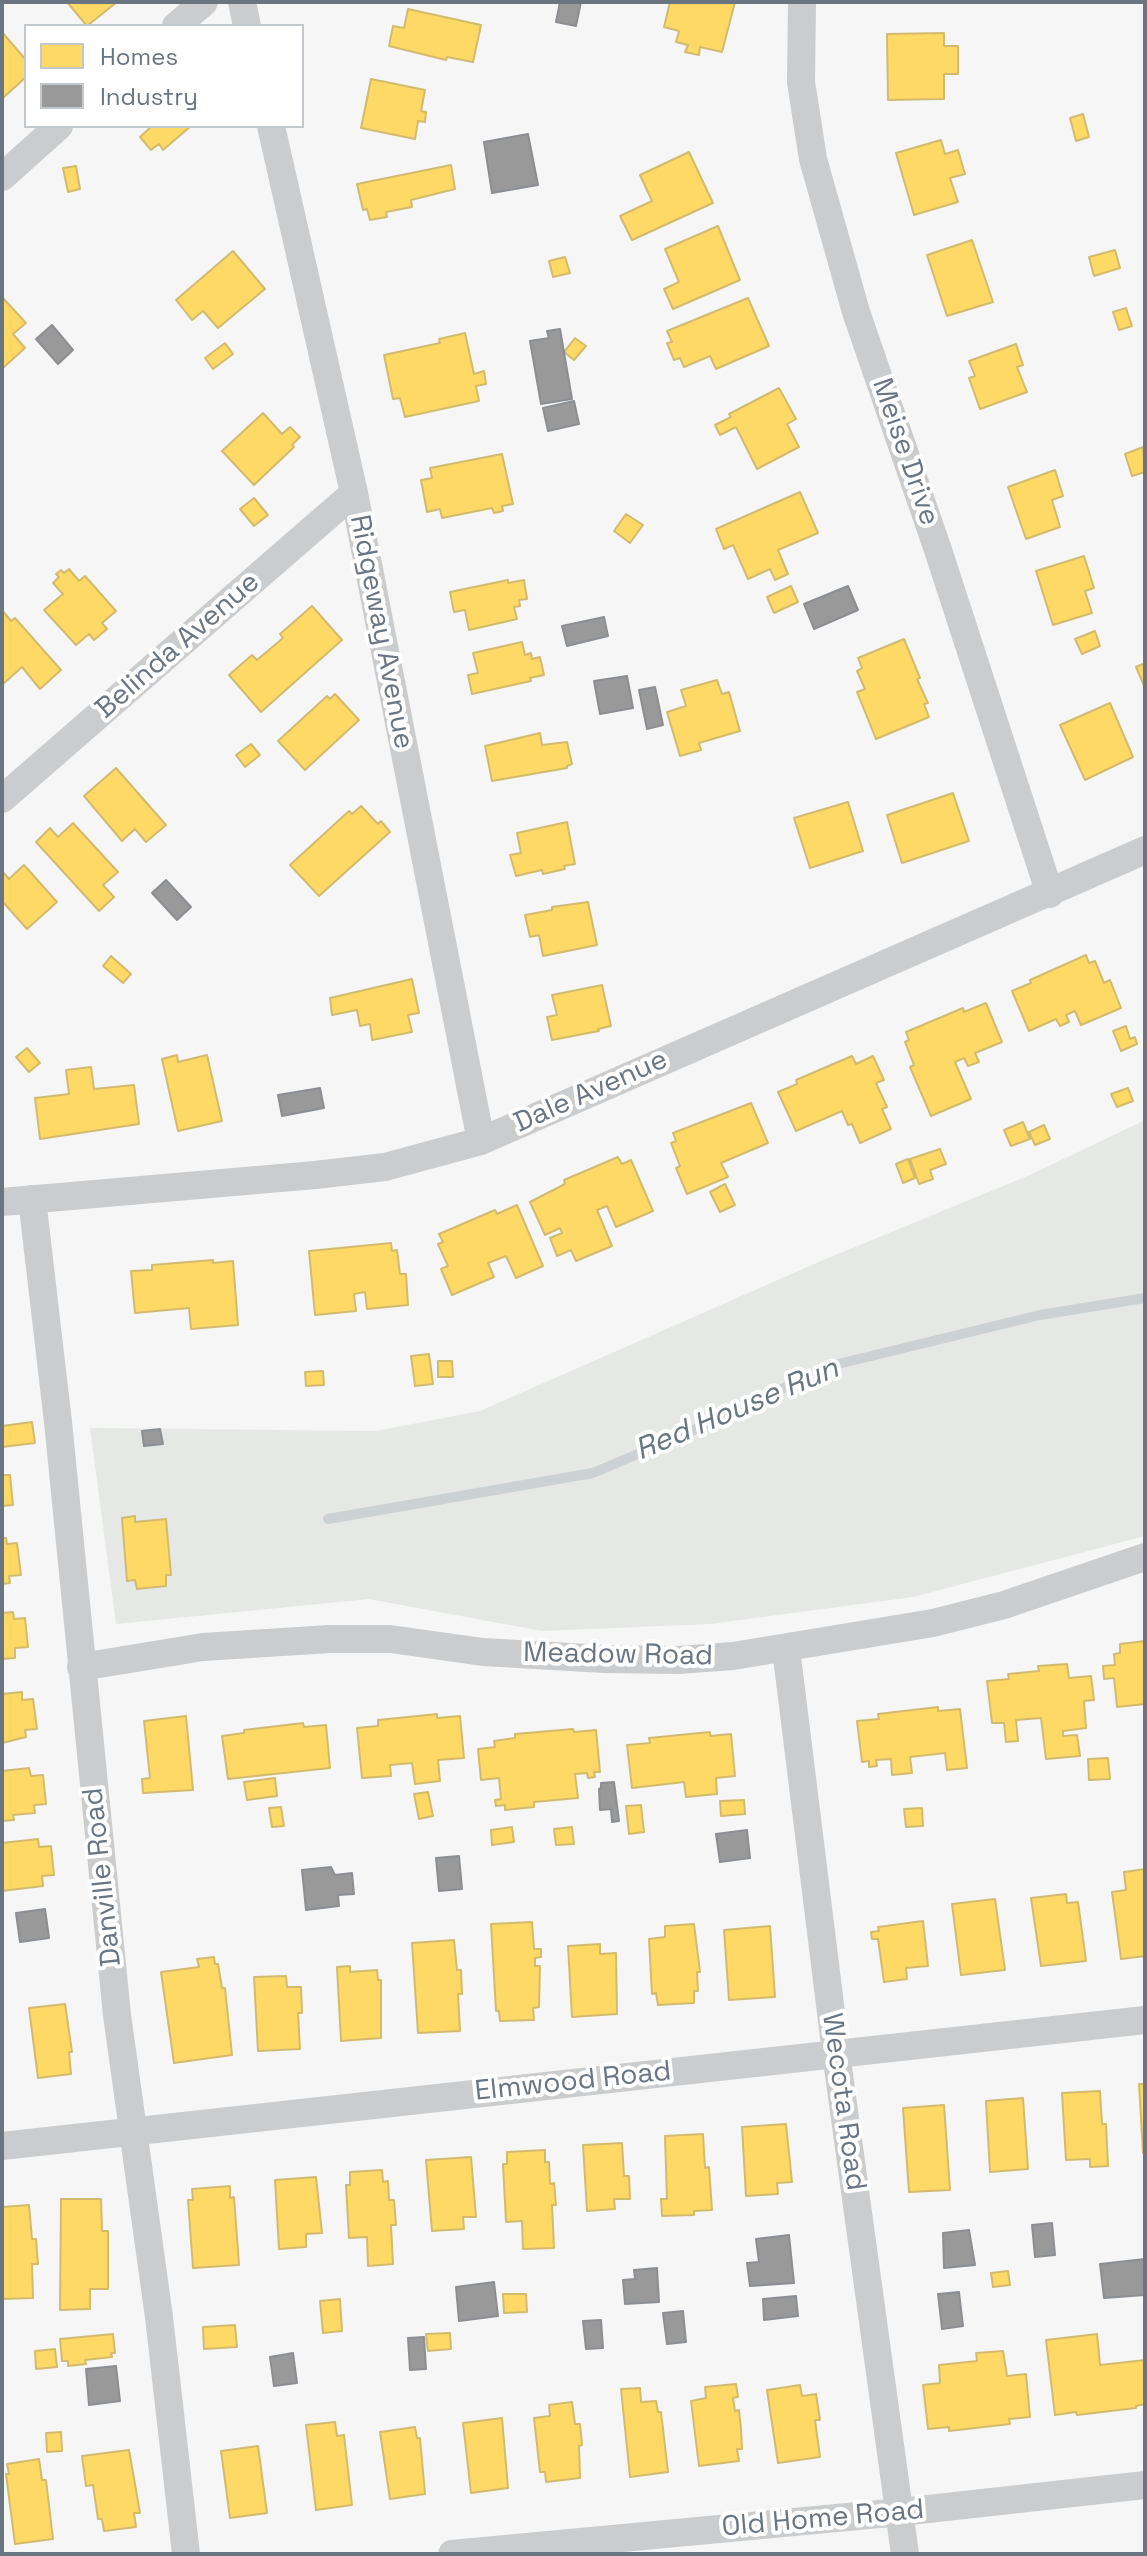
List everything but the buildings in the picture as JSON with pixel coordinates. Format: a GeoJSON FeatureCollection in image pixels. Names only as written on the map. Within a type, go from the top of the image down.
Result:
{"type":"FeatureCollection","features":[{"type":"Feature","properties":{"kind":"street"},"geometry":{"type":"LineString","coordinates":[[178,24],[204,2]]}},
{"type":"Feature","properties":{"kind":"street"},"geometry":{"type":"LineString","coordinates":[[242,2],[247,24]]}},
{"type":"Feature","properties":{"kind":"street","name":"Meise Drive"},"geometry":{"type":"LineString","coordinates":[[802,2],[801,82],[817,174],[856,312],[938,550],[1050,894]]}},
{"type":"Feature","properties":{"kind":"street"},"geometry":{"type":"LineString","coordinates":[[2,177],[57,128]]}},
{"type":"Feature","properties":{"kind":"street","name":"Ridgeway Avenue"},"geometry":{"type":"LineString","coordinates":[[271,128],[354,493],[481,1141]]}},
{"type":"Feature","properties":{"kind":"street","name":"Belinda Avenue"},"geometry":{"type":"LineString","coordinates":[[2,799],[354,493]]}},
{"type":"Feature","properties":{"kind":"street","name":"Dale Avenue"},"geometry":{"type":"LineString","coordinates":[[2,1202],[385,1167],[481,1141],[1145,850]]}},
{"type":"Feature","properties":{"kind":"street","name":"Danville Road"},"geometry":{"type":"LineString","coordinates":[[32,1199],[58,1422],[117,2015],[159,2317],[186,2554]]}},
{"type":"Feature","properties":{"kind":"street","name":"Meadow Road"},"geometry":{"type":"LineString","coordinates":[[81,1667],[203,1647],[275,1641],[390,1639],[483,1652],[605,1659],[678,1660],[786,1649],[933,1623],[1004,1605],[1145,1557]]}},
{"type":"Feature","properties":{"kind":"street","name":"Wecota Road"},"geometry":{"type":"LineString","coordinates":[[786,1649],[836,2053],[905,2554]]}},
{"type":"Feature","properties":{"kind":"street","name":"Elmwood Road"},"geometry":{"type":"LineString","coordinates":[[2,2146],[1145,2020]]}},
{"type":"Feature","properties":{"kind":"street","name":"Old Home Road"},"geometry":{"type":"LineString","coordinates":[[452,2554],[901,2512],[1145,2485]]}},
{"type":"Feature","properties":{"kind":"shaded area"},"geometry":{"type":"Polygon","coordinates":[[[1145,1120],[1145,1536],[913,1597],[710,1624],[542,1631],[369,1599],[116,1624],[90,1428],[376,1431],[480,1411],[821,1261],[1030,1175],[1145,1120]]]}},
{"type":"Feature","properties":{"kind":"waterway","name":"Red House Run"},"geometry":{"type":"LineString","coordinates":[[328,1519],[593,1473],[834,1365],[1040,1315],[1145,1298]]}}]}
